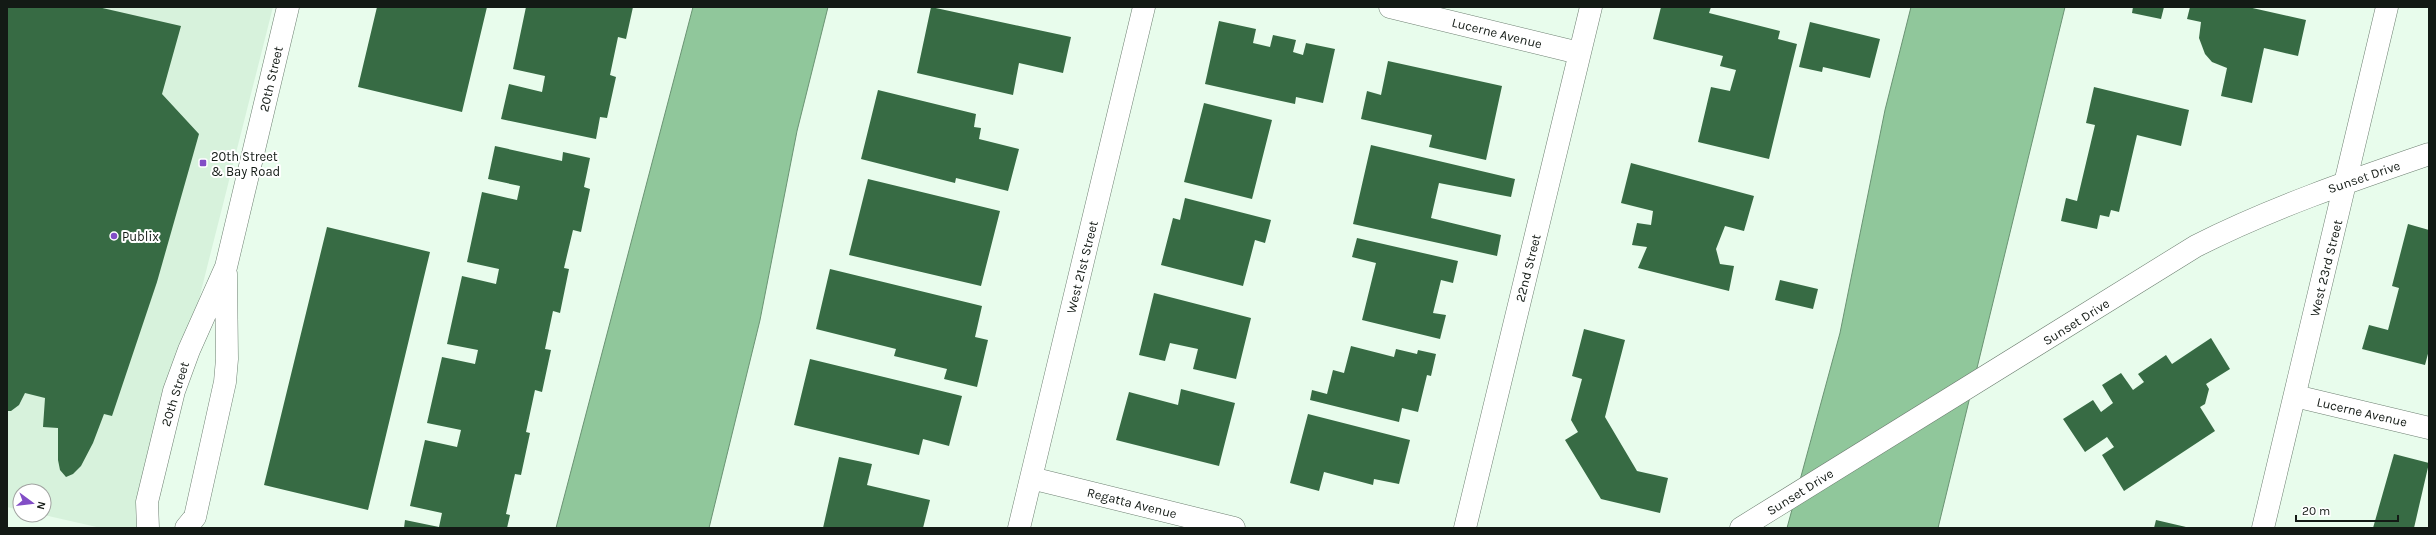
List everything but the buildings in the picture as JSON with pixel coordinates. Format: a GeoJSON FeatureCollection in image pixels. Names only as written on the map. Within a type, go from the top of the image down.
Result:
{"type":"FeatureCollection","features":[{"type":"Feature","properties":{"kind":"street","name":"20th Street"},"geometry":{"type":"LineString","coordinates":[[148,528],[147,502],[174,391],[189,350],[226,267],[288,7]]}},
{"type":"Feature","properties":{"kind":"street","name":"West 21st Street"},"geometry":{"type":"LineString","coordinates":[[1019,528],[1144,7]]}},
{"type":"Feature","properties":{"kind":"street","name":"Lucerne Avenue"},"geometry":{"type":"LineString","coordinates":[[1390,7],[1580,53]]}},
{"type":"Feature","properties":{"kind":"street","name":"22nd Street"},"geometry":{"type":"LineString","coordinates":[[1465,528],[1590,7]]}},
{"type":"Feature","properties":{"kind":"street","name":"West 23rd Street"},"geometry":{"type":"LineString","coordinates":[[2263,528],[2347,182],[2387,7]]}},
{"type":"Feature","properties":{"kind":"street","name":"Sunset Drive"},"geometry":{"type":"LineString","coordinates":[[1744,526],[2196,246],[2272,211],[2347,182],[2429,154]]}},
{"type":"Feature","properties":{"kind":"street","name":"20th Street"},"geometry":{"type":"LineString","coordinates":[[186,528],[195,517],[225,382],[227,359],[226,267]]}},
{"type":"Feature","properties":{"kind":"street","name":"Lucerne Avenue"},"geometry":{"type":"LineString","coordinates":[[2295,396],[2429,428]]}},
{"type":"Feature","properties":{"kind":"street","name":"Regatta Avenue"},"geometry":{"type":"LineString","coordinates":[[1031,478],[1234,528]]}},
{"type":"Feature","properties":{"kind":"shaded area"},"geometry":{"type":"Polygon","coordinates":[[[7,7],[273,7],[141,528],[101,528],[52,517],[52,483],[12,483],[12,508],[7,507],[7,7]]]}},
{"type":"Feature","properties":{"kind":"shaded area"},"geometry":{"type":"Polygon","coordinates":[[[693,7],[828,7],[797,131],[760,320],[709,528],[556,528],[693,7]]]}},
{"type":"Feature","properties":{"kind":"shaded area"},"geometry":{"type":"Polygon","coordinates":[[[1911,7],[2065,7],[1938,528],[1787,528],[1840,333],[1885,110],[1911,7]]]}},
{"type":"Feature","properties":{"kind":"place","name":"20th Street & Bay Road"},"geometry":{"type":"Point","coordinates":[203,163]}},
{"type":"Feature","properties":{"kind":"place","name":"Publix"},"geometry":{"type":"Point","coordinates":[114,236]}}]}
